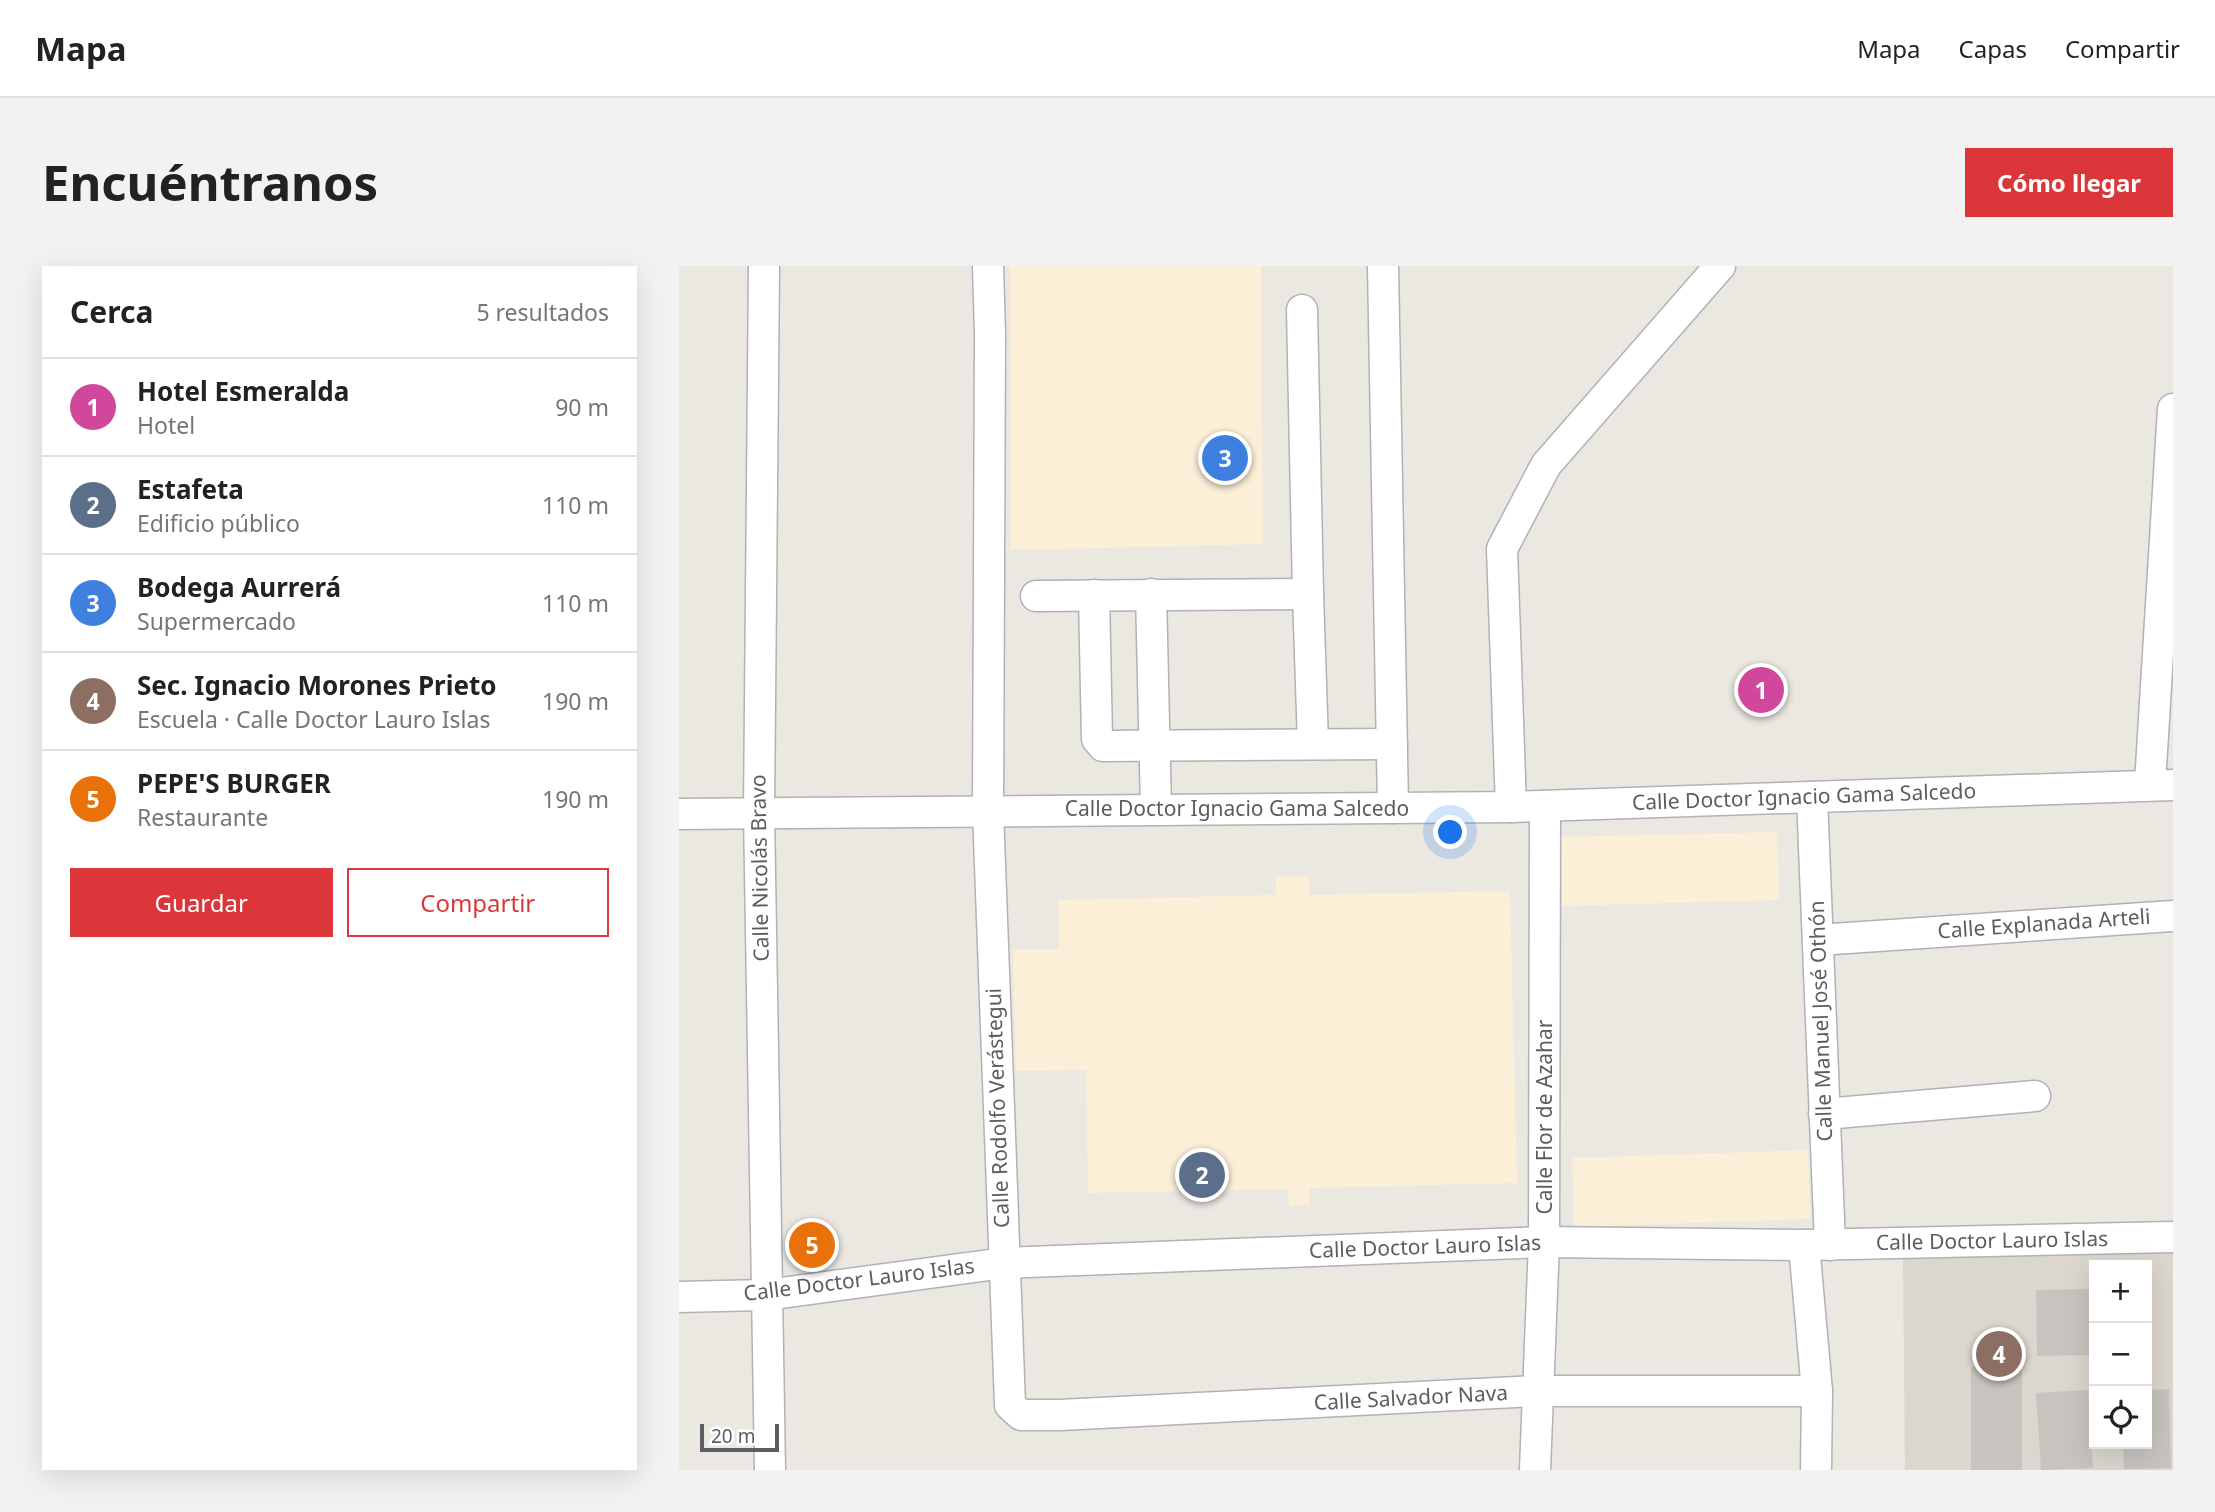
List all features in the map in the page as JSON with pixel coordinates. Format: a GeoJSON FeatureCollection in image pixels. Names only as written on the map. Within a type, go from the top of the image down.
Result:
{"type":"FeatureCollection","features":[{"type":"Feature","properties":{"kind":"street","name":"Calle Nicolás Bravo"},"geometry":{"type":"LineString","coordinates":[[764,266],[759,812],[771,1470]]}},
{"type":"Feature","properties":{"kind":"street","name":"Calle Rodolfo Verástegui"},"geometry":{"type":"LineString","coordinates":[[988,266],[988,811],[1010,1405]]}},
{"type":"Feature","properties":{"kind":"street"},"geometry":{"type":"LineString","coordinates":[[1383,266],[1393,808]]}},
{"type":"Feature","properties":{"kind":"street"},"geometry":{"type":"LineString","coordinates":[[1511,807],[1502,549],[1546,465],[1720,266]]}},
{"type":"Feature","properties":{"kind":"street"},"geometry":{"type":"LineString","coordinates":[[1302,310],[1313,744]]}},
{"type":"Feature","properties":{"kind":"street"},"geometry":{"type":"LineString","coordinates":[[2161,785],[2173,409]]}},
{"type":"Feature","properties":{"kind":"street"},"geometry":{"type":"LineString","coordinates":[[1151,594],[1156,809]]}},
{"type":"Feature","properties":{"kind":"street"},"geometry":{"type":"LineString","coordinates":[[1036,596],[1308,594]]}},
{"type":"Feature","properties":{"kind":"street"},"geometry":{"type":"LineString","coordinates":[[1094,595],[1097,739],[1103,746],[1392,744]]}},
{"type":"Feature","properties":{"kind":"street","name":"Calle Doctor Ignacio Gama Salcedo"},"geometry":{"type":"LineString","coordinates":[[679,814],[1511,807],[2161,785]]}},
{"type":"Feature","properties":{"kind":"street","name":"Calle Manuel José Othón"},"geometry":{"type":"LineString","coordinates":[[1812,797],[1824,1114],[1817,1245],[1816,1470]]}},
{"type":"Feature","properties":{"kind":"street","name":"Calle Flor de Azahar"},"geometry":{"type":"LineString","coordinates":[[1535,1470],[1545,1242],[1545,806]]}},
{"type":"Feature","properties":{"kind":"street","name":"Calle Explanada Arteli"},"geometry":{"type":"LineString","coordinates":[[1818,940],[2173,916]]}},
{"type":"Feature","properties":{"kind":"street"},"geometry":{"type":"LineString","coordinates":[[1824,1114],[2035,1096]]}},
{"type":"Feature","properties":{"kind":"street","name":"Calle Doctor Lauro Islas"},"geometry":{"type":"LineString","coordinates":[[679,1297],[766,1295],[1004,1263],[1545,1242],[1817,1245],[2173,1237]]}},
{"type":"Feature","properties":{"kind":"street","name":"Calle Salvador Nava"},"geometry":{"type":"LineString","coordinates":[[1010,1405],[1021,1415],[1060,1415],[1537,1391],[1817,1391]]}},
{"type":"Feature","properties":{"kind":"shaded area"},"geometry":{"type":"Polygon","coordinates":[[[1010,266],[1261,266],[1263,544],[1011,550],[1010,266]]]}},
{"type":"Feature","properties":{"kind":"shaded area"},"geometry":{"type":"Polygon","coordinates":[[[1777,832],[1779,900],[1562,906],[1560,837],[1777,832]]]}},
{"type":"Feature","properties":{"kind":"shaded area"},"geometry":{"type":"Polygon","coordinates":[[[1309,876],[1309,895],[1510,891],[1517,1183],[1310,1188],[1310,1205],[1289,1206],[1288,1189],[1088,1193],[1086,1070],[1016,1071],[1013,950],[1059,949],[1058,900],[1276,895],[1276,877],[1309,876]]]}},
{"type":"Feature","properties":{"kind":"shaded area"},"geometry":{"type":"Polygon","coordinates":[[[1808,1150],[1810,1219],[1574,1227],[1572,1158],[1808,1150]]]}},
{"type":"Feature","properties":{"kind":"shaded area"},"geometry":{"type":"Polygon","coordinates":[[[2173,1249],[2173,1470],[1905,1470],[1903,1259],[2173,1249]]]}},
{"type":"Feature","properties":{"kind":"building"},"geometry":{"type":"Polygon","coordinates":[[[2089,1289],[2089,1355],[2037,1356],[2036,1290],[2089,1289]]]}},
{"type":"Feature","properties":{"kind":"building"},"geometry":{"type":"Polygon","coordinates":[[[1971,1367],[2022,1367],[2022,1470],[1971,1470],[1971,1367]]]}},
{"type":"Feature","properties":{"kind":"building"},"geometry":{"type":"Polygon","coordinates":[[[2169,1389],[2171,1468],[2124,1469],[2123,1449],[2152,1449],[2152,1390],[2169,1389]]]}},
{"type":"Feature","properties":{"kind":"building"},"geometry":{"type":"Polygon","coordinates":[[[2088,1390],[2089,1449],[2092,1449],[2093,1468],[2041,1470],[2036,1393],[2088,1390]]]}},
{"type":"Feature","properties":{"kind":"place","name":"Bodega Aurrerá"},"geometry":{"type":"Point","coordinates":[1225,458]}},
{"type":"Feature","properties":{"kind":"place","name":"Hotel Esmeralda"},"geometry":{"type":"Point","coordinates":[1761,690]}},
{"type":"Feature","properties":{"kind":"place","name":"Estafeta"},"geometry":{"type":"Point","coordinates":[1202,1175]}},
{"type":"Feature","properties":{"kind":"place","name":"PEPE'S BURGER"},"geometry":{"type":"Point","coordinates":[812,1245]}},
{"type":"Feature","properties":{"kind":"place","name":"Sec. Ignacio Morones Prieto"},"geometry":{"type":"Point","coordinates":[1999,1354]}}]}
